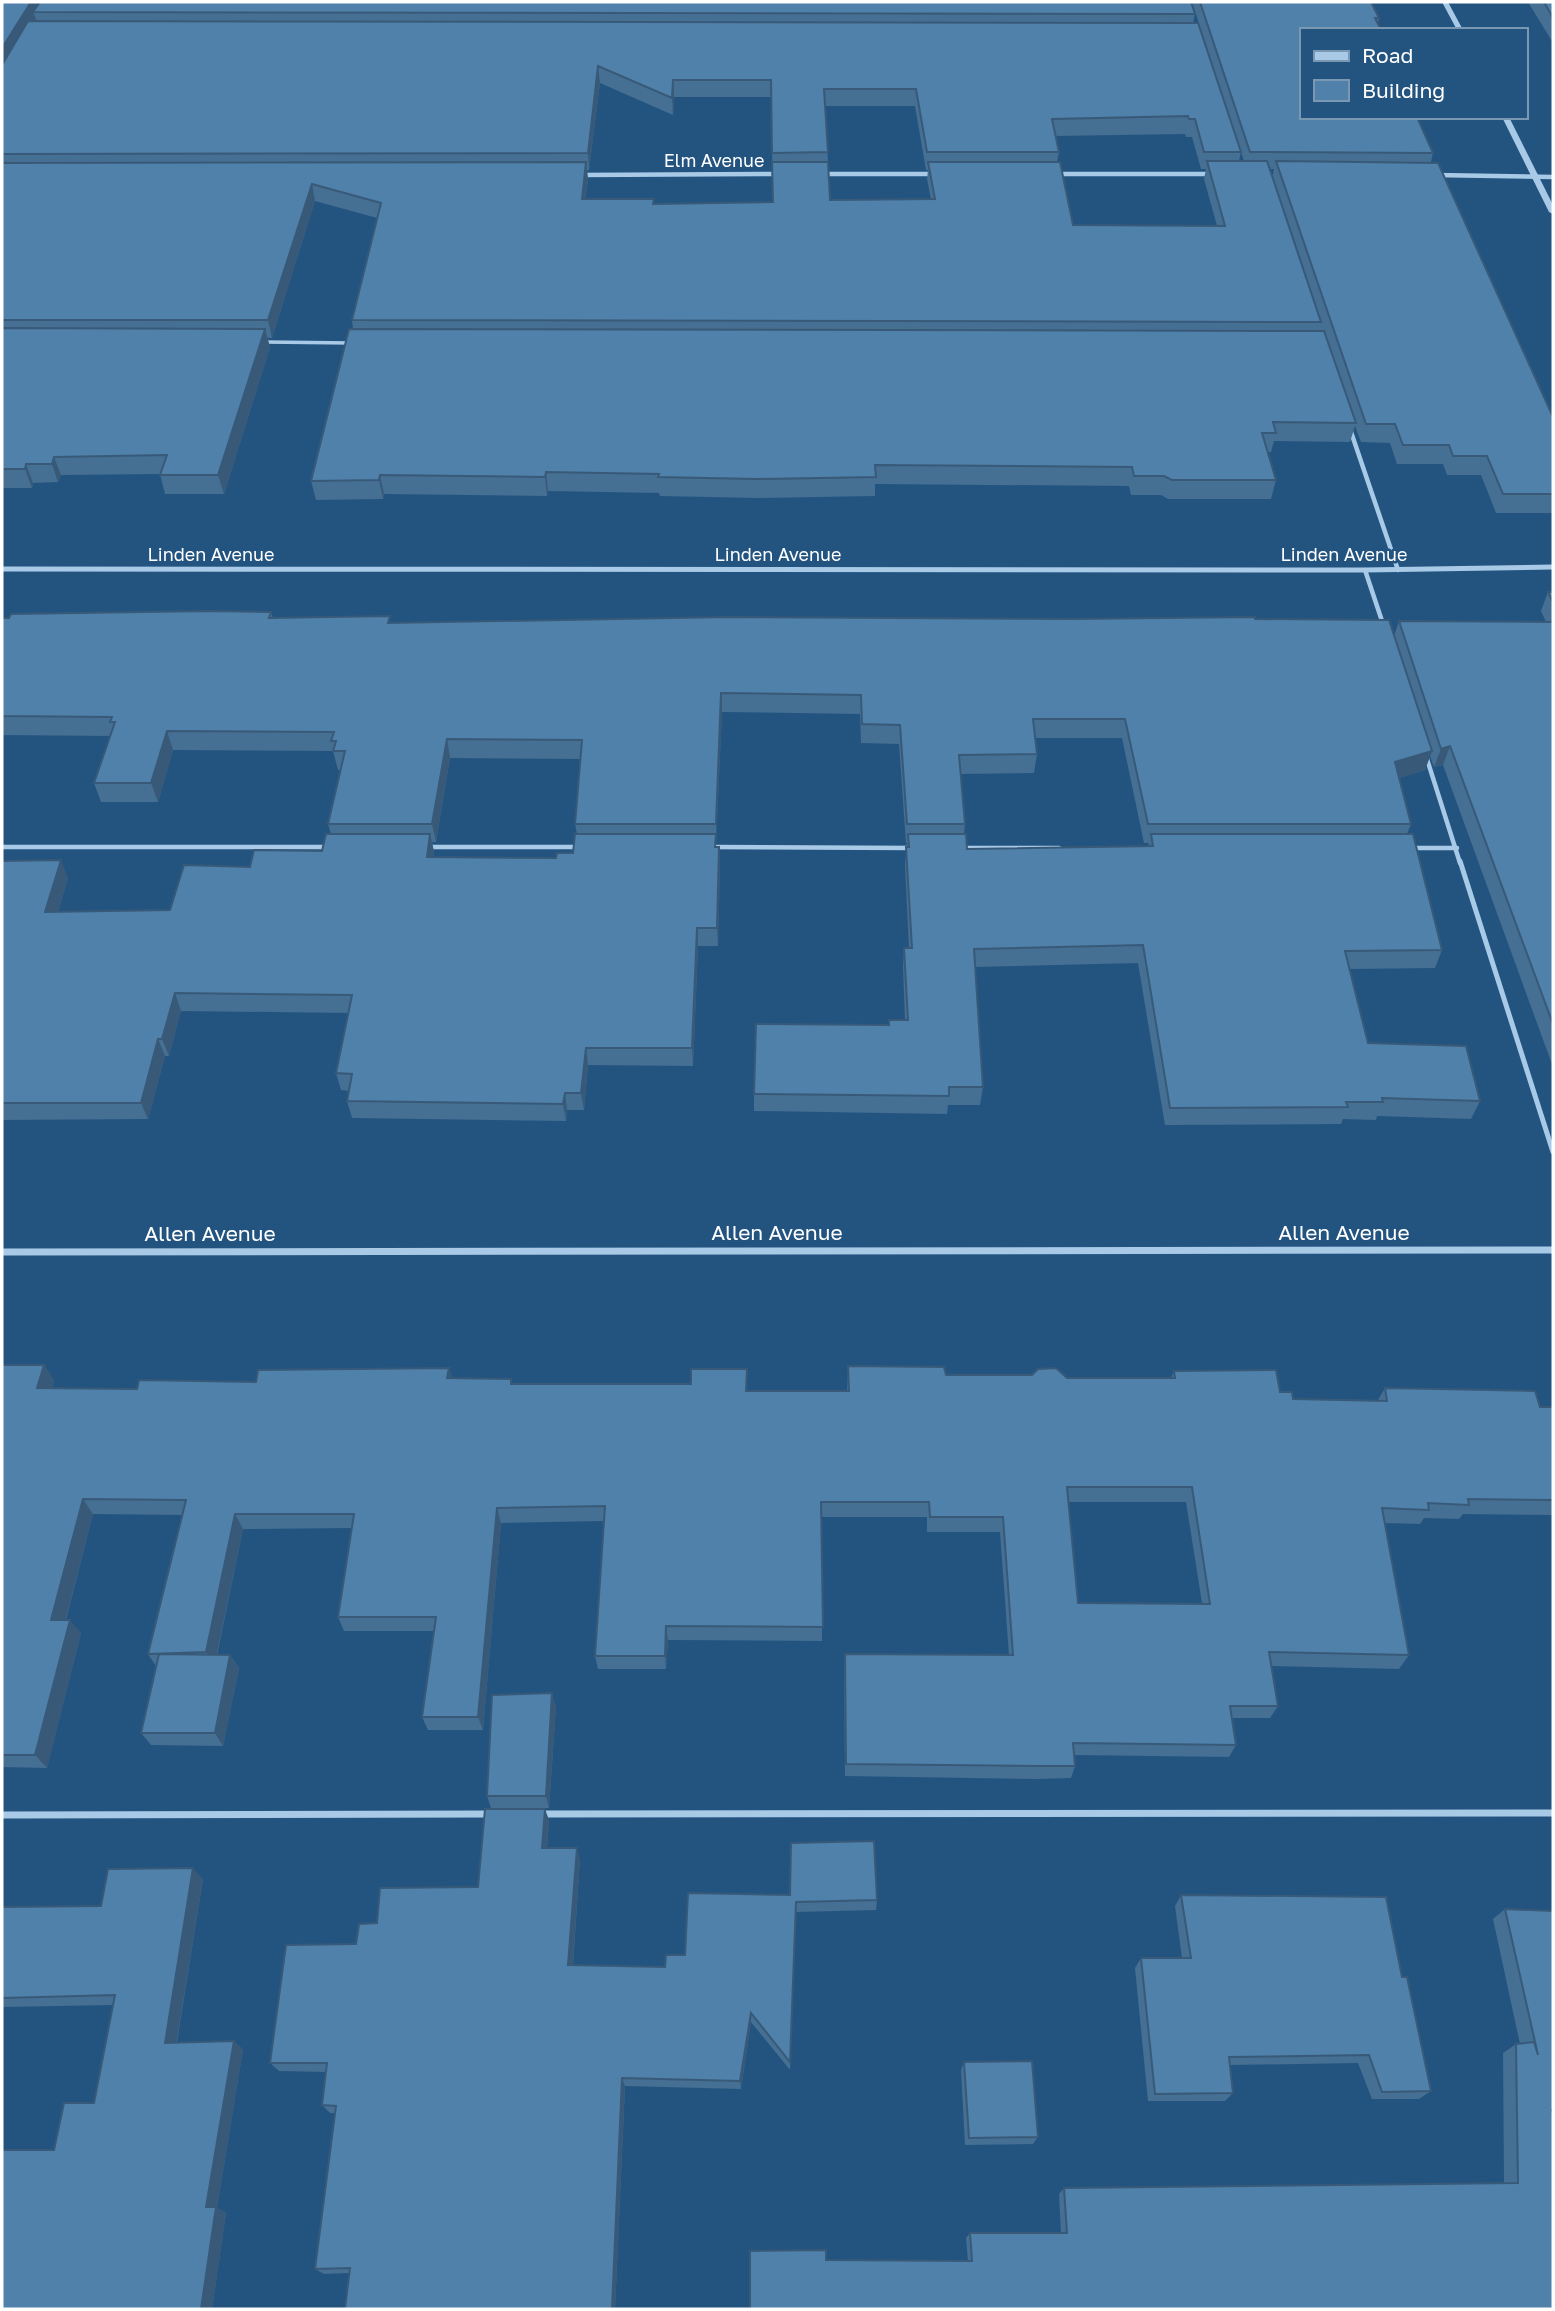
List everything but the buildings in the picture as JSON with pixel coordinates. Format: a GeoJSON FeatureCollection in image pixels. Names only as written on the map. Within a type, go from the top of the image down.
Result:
{"type":"FeatureCollection","features":[{"type":"Feature","properties":{"kind":"street"},"geometry":{"type":"LineString","coordinates":[[1445,2],[1459,28]]}},
{"type":"Feature","properties":{"kind":"street"},"geometry":{"type":"LineString","coordinates":[[1506,119],[1553,212]]}},
{"type":"Feature","properties":{"kind":"street","name":"Elm Avenue"},"geometry":{"type":"LineString","coordinates":[[574,175],[783,174]]}},
{"type":"Feature","properties":{"kind":"street"},"geometry":{"type":"LineString","coordinates":[[811,174],[937,174]]}},
{"type":"Feature","properties":{"kind":"street"},"geometry":{"type":"LineString","coordinates":[[1048,174],[1216,174]]}},
{"type":"Feature","properties":{"kind":"street"},"geometry":{"type":"LineString","coordinates":[[1420,175],[1553,177]]}},
{"type":"Feature","properties":{"kind":"street","name":"Linden Avenue"},"geometry":{"type":"LineString","coordinates":[[2,569],[1398,570],[1553,567]]}},
{"type":"Feature","properties":{"kind":"street","name":"Allen Avenue"},"geometry":{"type":"LineString","coordinates":[[2,1252],[1553,1250]]}},
{"type":"Feature","properties":{"kind":"lane"},"geometry":{"type":"LineString","coordinates":[[252,342],[363,343]]}},
{"type":"Feature","properties":{"kind":"lane"},"geometry":{"type":"LineString","coordinates":[[1349,424],[1398,570]]}},
{"type":"Feature","properties":{"kind":"lane"},"geometry":{"type":"LineString","coordinates":[[1365,570],[1384,628]]}},
{"type":"Feature","properties":{"kind":"lane"},"geometry":{"type":"LineString","coordinates":[[1423,745],[1553,1152]]}},
{"type":"Feature","properties":{"kind":"lane"},"geometry":{"type":"LineString","coordinates":[[2,847],[338,847]]}},
{"type":"Feature","properties":{"kind":"lane"},"geometry":{"type":"LineString","coordinates":[[421,847],[589,847]]}},
{"type":"Feature","properties":{"kind":"lane"},"geometry":{"type":"LineString","coordinates":[[701,848],[925,848]]}},
{"type":"Feature","properties":{"kind":"lane"},"geometry":{"type":"LineString","coordinates":[[953,848],[1065,848]]}},
{"type":"Feature","properties":{"kind":"lane"},"geometry":{"type":"LineString","coordinates":[[1401,848],[1457,848]]}},
{"type":"Feature","properties":{"kind":"lane"},"geometry":{"type":"LineString","coordinates":[[533,1814],[1553,1813]]}},
{"type":"Feature","properties":{"kind":"lane"},"geometry":{"type":"LineString","coordinates":[[2,1815],[505,1814]]}}]}
